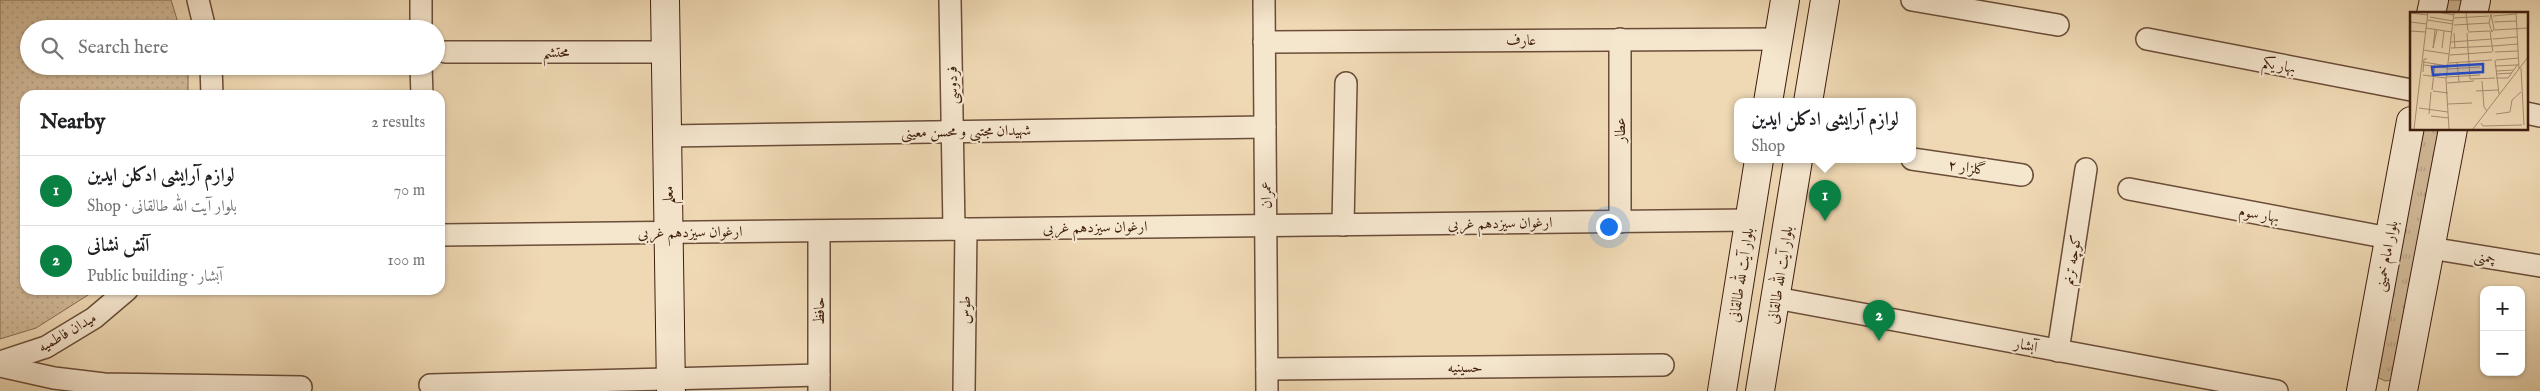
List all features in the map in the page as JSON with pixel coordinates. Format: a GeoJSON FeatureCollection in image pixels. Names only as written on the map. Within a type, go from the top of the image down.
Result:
{"type":"FeatureCollection","features":[{"type":"Feature","properties":{"kind":"street"},"geometry":{"type":"LineString","coordinates":[[198,0],[203,20]]}},
{"type":"Feature","properties":{"kind":"street"},"geometry":{"type":"LineString","coordinates":[[421,0],[421,20]]}},
{"type":"Feature","properties":{"kind":"street","name":"معلم"},"geometry":{"type":"LineString","coordinates":[[665,0],[671,385]]}},
{"type":"Feature","properties":{"kind":"street","name":"فردوسی"},"geometry":{"type":"LineString","coordinates":[[950,0],[954,132],[960,229]]}},
{"type":"Feature","properties":{"kind":"street","name":"عمران"},"geometry":{"type":"LineString","coordinates":[[1264,0],[1267,391]]}},
{"type":"Feature","properties":{"kind":"street"},"geometry":{"type":"LineString","coordinates":[[1769,98],[1785,0]]}},
{"type":"Feature","properties":{"kind":"street"},"geometry":{"type":"LineString","coordinates":[[1809,98],[1825,0]]}},
{"type":"Feature","properties":{"kind":"street"},"geometry":{"type":"LineString","coordinates":[[1912,0],[2058,24]]}},
{"type":"Feature","properties":{"kind":"street","name":"عطار"},"geometry":{"type":"LineString","coordinates":[[1620,39],[1620,222]]}},
{"type":"Feature","properties":{"kind":"street","name":"عارف"},"geometry":{"type":"LineString","coordinates":[[1264,42],[1778,39]]}},
{"type":"Feature","properties":{"kind":"street","name":"بهار یکم"},"geometry":{"type":"LineString","coordinates":[[2146,39],[2410,90]]}},
{"type":"Feature","properties":{"kind":"street","name":"محتشم"},"geometry":{"type":"LineString","coordinates":[[446,52],[666,52]]}},
{"type":"Feature","properties":{"kind":"street"},"geometry":{"type":"LineString","coordinates":[[211,75],[212,90]]}},
{"type":"Feature","properties":{"kind":"street"},"geometry":{"type":"LineString","coordinates":[[421,75],[422,90]]}},
{"type":"Feature","properties":{"kind":"street"},"geometry":{"type":"LineString","coordinates":[[1343,225],[1346,83]]}},
{"type":"Feature","properties":{"kind":"street","name":"شهیدان مجتبی و محسن معینی"},"geometry":{"type":"LineString","coordinates":[[667,136],[1265,127]]}},
{"type":"Feature","properties":{"kind":"street","name":"بلوار امام خمینی"},"geometry":{"type":"LineString","coordinates":[[2361,391],[2410,127]]}},
{"type":"Feature","properties":{"kind":"street"},"geometry":{"type":"LineString","coordinates":[[2404,391],[2453,130]]}},
{"type":"Feature","properties":{"kind":"street","name":"گلزار ۲"},"geometry":{"type":"LineString","coordinates":[[1916,160],[2022,175]]}},
{"type":"Feature","properties":{"kind":"street","name":"بلوار آیت لله طالقانی"},"geometry":{"type":"LineString","coordinates":[[1722,391],[1759,163]]}},
{"type":"Feature","properties":{"kind":"street","name":"بلوار آیت الله طالقانی"},"geometry":{"type":"LineString","coordinates":[[1760,391],[1798,163]]}},
{"type":"Feature","properties":{"kind":"street","name":"کوچه ترنم"},"geometry":{"type":"LineString","coordinates":[[2058,351],[2086,169]]}},
{"type":"Feature","properties":{"kind":"street","name":"بهار سوم"},"geometry":{"type":"LineString","coordinates":[[2129,189],[2390,238]]}},
{"type":"Feature","properties":{"kind":"street","name":"ارغوان سیزدهم غربی"},"geometry":{"type":"LineString","coordinates":[[445,235],[1750,220]]}},
{"type":"Feature","properties":{"kind":"street","name":"طوس"},"geometry":{"type":"LineString","coordinates":[[960,229],[964,391]]}},
{"type":"Feature","properties":{"kind":"street","name":"حافظ"},"geometry":{"type":"LineString","coordinates":[[819,383],[820,231]]}},
{"type":"Feature","properties":{"kind":"street","name":"چمنی"},"geometry":{"type":"LineString","coordinates":[[2430,248],[2540,266]]}},
{"type":"Feature","properties":{"kind":"street","name":"میدان فاطمیه"},"geometry":{"type":"LineString","coordinates":[[0,364],[46,347],[94,318],[121,295]]}},
{"type":"Feature","properties":{"kind":"street","name":"آبشار"},"geometry":{"type":"LineString","coordinates":[[1776,298],[2276,391]]}},
{"type":"Feature","properties":{"kind":"street"},"geometry":{"type":"LineString","coordinates":[[1732,334],[1769,339]]}},
{"type":"Feature","properties":{"kind":"street"},"geometry":{"type":"LineString","coordinates":[[0,364],[54,378],[104,384],[301,387]]}},
{"type":"Feature","properties":{"kind":"street","name":"حسینیه"},"geometry":{"type":"LineString","coordinates":[[1267,369],[1662,365]]}},
{"type":"Feature","properties":{"kind":"street"},"geometry":{"type":"LineString","coordinates":[[430,385],[819,383]]}},
{"type":"Feature","properties":{"kind":"green space"},"geometry":{"type":"Polygon","coordinates":[[[0,0],[171,0],[177,20],[20,20],[20,75],[188,75],[188,90],[20,90],[20,295],[88,295],[36,328],[0,339],[0,0]]]}},
{"type":"Feature","properties":{"kind":"green space"},"geometry":{"type":"Polygon","coordinates":[[[2442,0],[2468,0],[2465,12],[2439,12],[2442,0]]]}},
{"type":"Feature","properties":{"kind":"green space"},"geometry":{"type":"Polygon","coordinates":[[[2418,130],[2444,130],[2393,380],[2385,381],[2377,377],[2418,130]]]}},
{"type":"Feature","properties":{"kind":"place","name":"لوازم آرایشی ادکلن ایدین"},"geometry":{"type":"Point","coordinates":[1825,221]}},
{"type":"Feature","properties":{"kind":"place","name":"آتش نشانی"},"geometry":{"type":"Point","coordinates":[1879,341]}}]}
